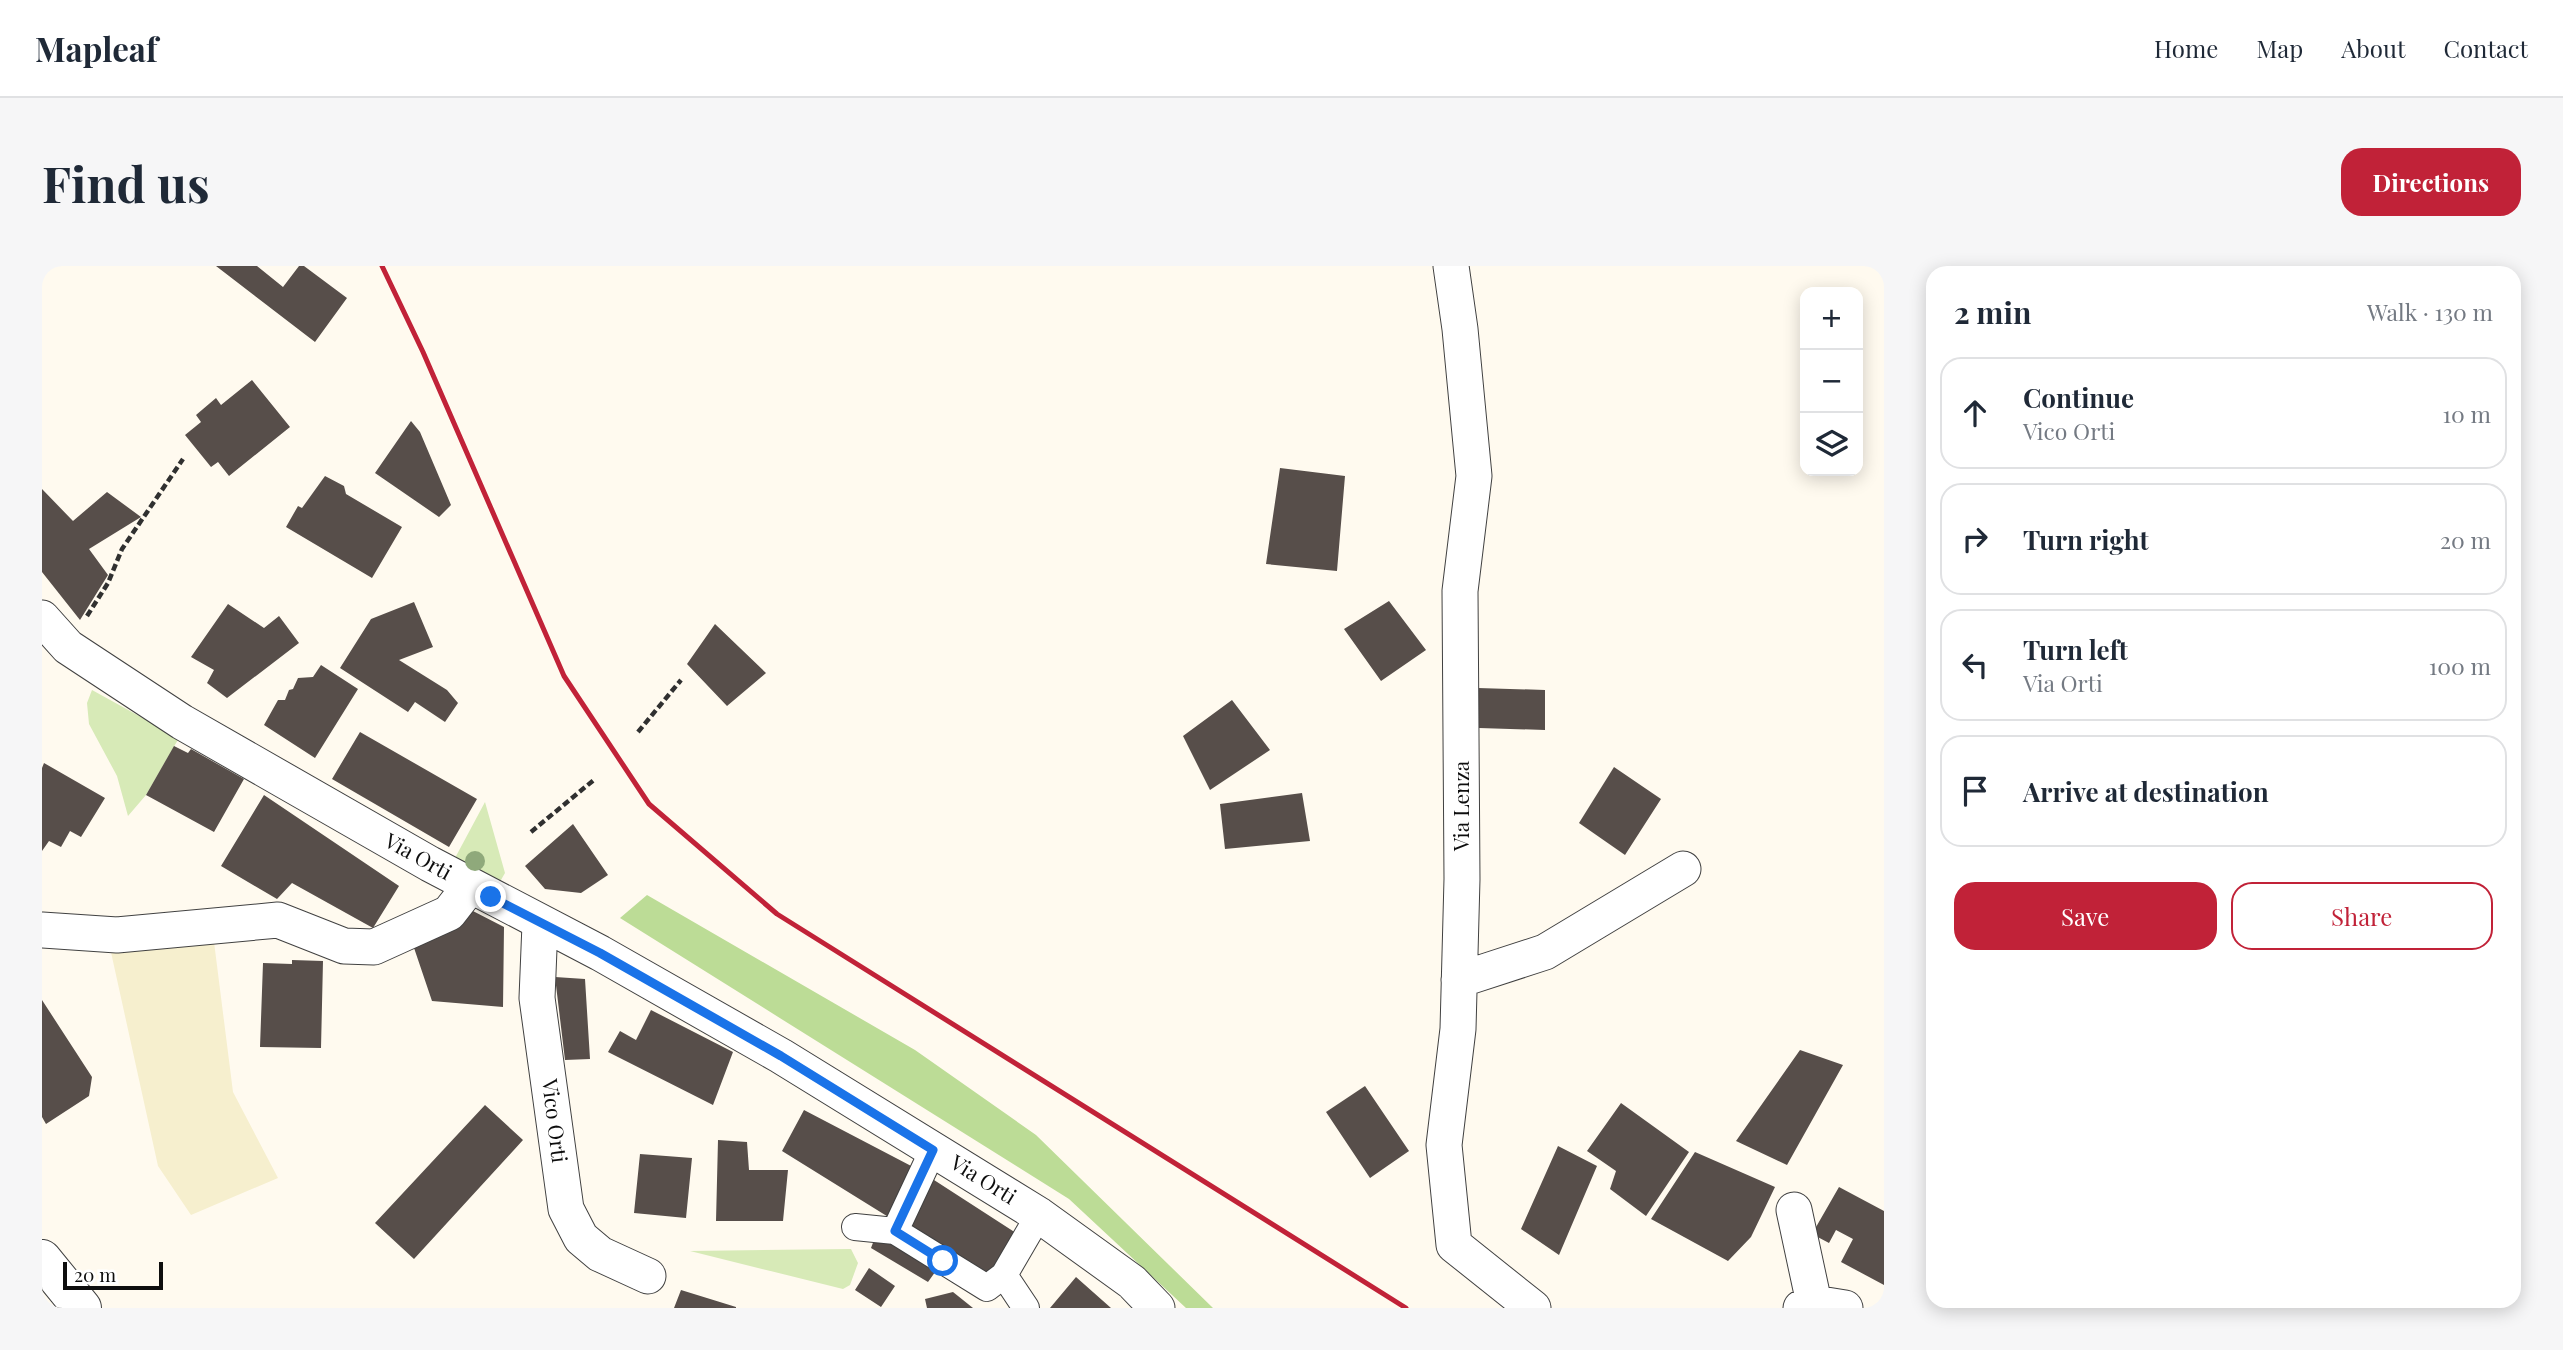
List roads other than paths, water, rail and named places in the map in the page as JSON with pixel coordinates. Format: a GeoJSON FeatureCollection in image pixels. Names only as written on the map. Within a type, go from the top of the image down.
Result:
{"type":"FeatureCollection","features":[{"type":"Feature","properties":{"kind":"street","name":"Via Lenza"},"geometry":{"type":"LineString","coordinates":[[1451,266],[1474,476],[1460,591],[1460,980],[1458,1029],[1444,1145],[1454,1245],[1533,1308]]}},
{"type":"Feature","properties":{"kind":"street","name":"Via Orti"},"geometry":{"type":"LineString","coordinates":[[42,618],[68,647],[182,722],[470,886],[600,953],[781,1056],[1039,1215],[1132,1282],[1157,1308]]}},
{"type":"Feature","properties":{"kind":"street"},"geometry":{"type":"LineString","coordinates":[[1460,980],[1545,952],[1683,869]]}},
{"type":"Feature","properties":{"kind":"street"},"geometry":{"type":"LineString","coordinates":[[42,930],[117,934],[278,920],[344,946],[374,947],[449,913],[470,886]]}},
{"type":"Feature","properties":{"kind":"street","name":"Vico Orti"},"geometry":{"type":"LineString","coordinates":[[540,923],[537,998],[566,1209],[581,1238],[600,1254],[648,1276]]}},
{"type":"Feature","properties":{"kind":"street"},"geometry":{"type":"LineString","coordinates":[[895,1231],[933,1150]]}},
{"type":"Feature","properties":{"kind":"street"},"geometry":{"type":"LineString","coordinates":[[1794,1210],[1820,1306]]}},
{"type":"Feature","properties":{"kind":"street"},"geometry":{"type":"LineString","coordinates":[[855,1227],[895,1231],[988,1288],[1004,1275],[1039,1215]]}},
{"type":"Feature","properties":{"kind":"street"},"geometry":{"type":"LineString","coordinates":[[42,1259],[82,1308]]}},
{"type":"Feature","properties":{"kind":"street"},"geometry":{"type":"LineString","coordinates":[[1004,1275],[1026,1308]]}},
{"type":"Feature","properties":{"kind":"railway"},"geometry":{"type":"LineString","coordinates":[[382,266],[423,352],[564,676],[649,804],[777,914],[1406,1308]]}}]}
